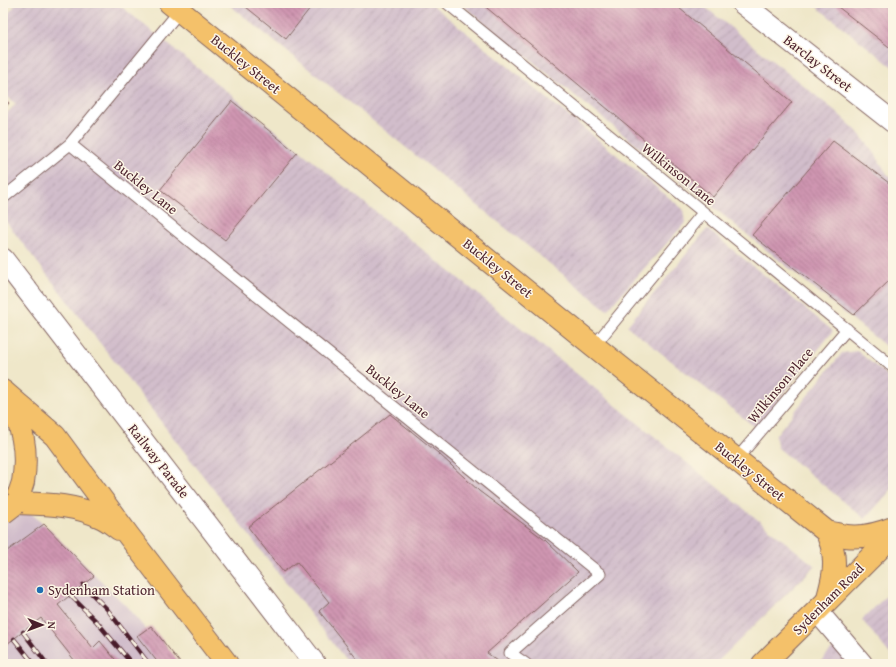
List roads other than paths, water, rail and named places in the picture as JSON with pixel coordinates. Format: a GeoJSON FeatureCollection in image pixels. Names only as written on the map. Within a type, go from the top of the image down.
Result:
{"type":"FeatureCollection","features":[{"type":"Feature","properties":{"kind":"main road","name":"Buckley Street"},"geometry":{"type":"LineString","coordinates":[[179,6],[594,346],[826,532],[846,536],[861,536],[880,533],[893,528]]}},
{"type":"Feature","properties":{"kind":"main road"},"geometry":{"type":"LineString","coordinates":[[3,392],[11,404],[19,423],[24,443],[25,463],[22,483],[10,508],[63,505],[72,507],[104,518],[128,535]]}},
{"type":"Feature","properties":{"kind":"main road"},"geometry":{"type":"LineString","coordinates":[[3,392],[55,436],[128,535],[227,664]]}},
{"type":"Feature","properties":{"kind":"main road"},"geometry":{"type":"LineString","coordinates":[[822,606],[833,582],[835,563],[832,547],[826,532]]}},
{"type":"Feature","properties":{"kind":"main road","name":"Sydenham Road"},"geometry":{"type":"LineString","coordinates":[[763,664],[893,534]]}},
{"type":"Feature","properties":{"kind":"street","name":"Barclay Street"},"geometry":{"type":"LineString","coordinates":[[742,3],[893,122]]}},
{"type":"Feature","properties":{"kind":"street","name":"Railway Parade"},"geometry":{"type":"LineString","coordinates":[[3,258],[315,664]]}},
{"type":"Feature","properties":{"kind":"street"},"geometry":{"type":"LineString","coordinates":[[822,606],[862,664]]}},
{"type":"Feature","properties":{"kind":"lane","name":"Wilkinson Lane"},"geometry":{"type":"LineString","coordinates":[[447,3],[893,367]]}},
{"type":"Feature","properties":{"kind":"lane"},"geometry":{"type":"LineString","coordinates":[[3,198],[70,144],[179,6]]}},
{"type":"Feature","properties":{"kind":"lane","name":"Buckley Lane"},"geometry":{"type":"LineString","coordinates":[[70,144],[600,574],[510,653],[526,664]]}},
{"type":"Feature","properties":{"kind":"lane"},"geometry":{"type":"LineString","coordinates":[[594,346],[703,212]]}},
{"type":"Feature","properties":{"kind":"lane","name":"Wilkinson Place"},"geometry":{"type":"LineString","coordinates":[[736,460],[846,329]]}},
{"type":"Feature","properties":{"kind":"railway"},"geometry":{"type":"LineString","coordinates":[[83,585],[107,609],[149,664]]}},
{"type":"Feature","properties":{"kind":"railway"},"geometry":{"type":"LineString","coordinates":[[70,595],[97,622],[132,664]]}},
{"type":"Feature","properties":{"kind":"railway"},"geometry":{"type":"LineString","coordinates":[[23,632],[47,664]]}},
{"type":"Feature","properties":{"kind":"railway"},"geometry":{"type":"LineString","coordinates":[[14,639],[34,664]]}},
{"type":"Feature","properties":{"kind":"place","name":"Sydenham Station"},"geometry":{"type":"Point","coordinates":[40,590]}}]}
